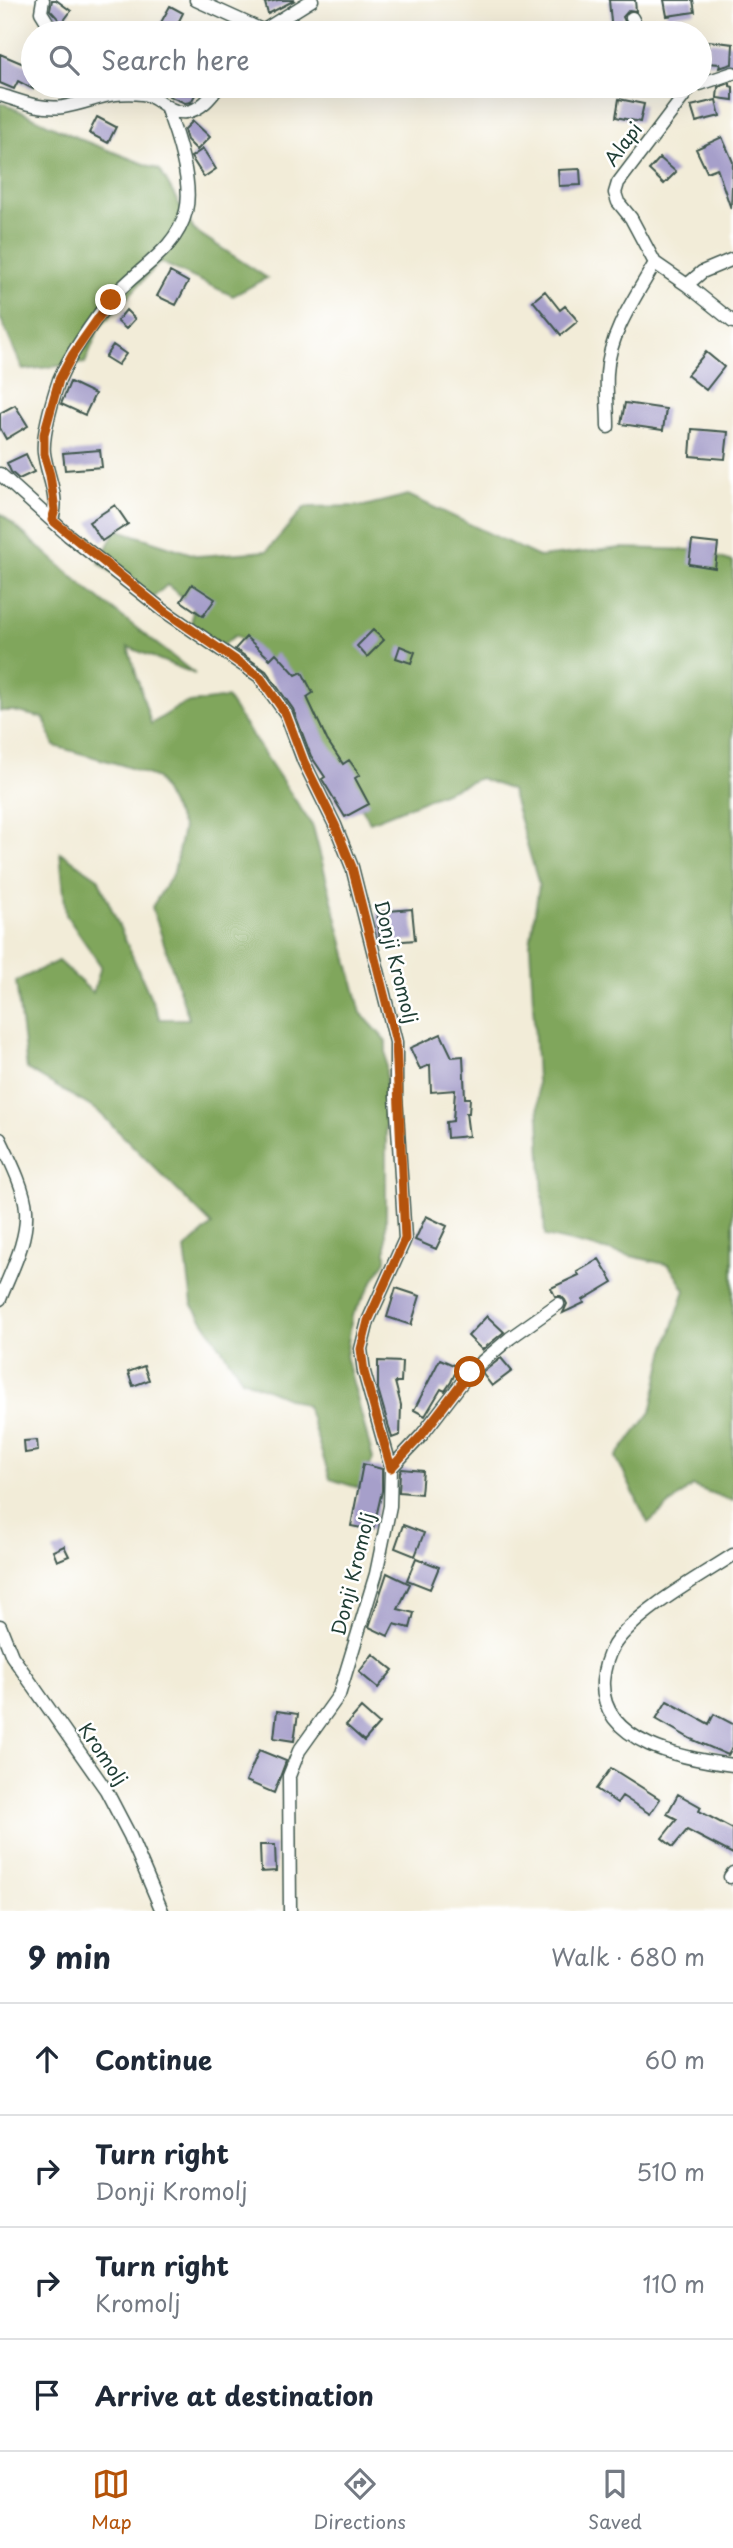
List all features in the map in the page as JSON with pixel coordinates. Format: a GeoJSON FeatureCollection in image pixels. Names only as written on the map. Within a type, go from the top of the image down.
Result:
{"type":"FeatureCollection","features":[{"type":"Feature","properties":{"kind":"street"},"geometry":{"type":"LineString","coordinates":[[43,0],[41,12],[47,21]]}},
{"type":"Feature","properties":{"kind":"street"},"geometry":{"type":"LineString","coordinates":[[196,0],[238,21]]}},
{"type":"Feature","properties":{"kind":"street"},"geometry":{"type":"LineString","coordinates":[[278,21],[312,0]]}},
{"type":"Feature","properties":{"kind":"street","name":"Alapi"},"geometry":{"type":"LineString","coordinates":[[712,80],[733,74]]}},
{"type":"Feature","properties":{"kind":"street"},"geometry":{"type":"LineString","coordinates":[[0,94],[44,107],[66,106],[95,98]]}},
{"type":"Feature","properties":{"kind":"street"},"geometry":{"type":"LineString","coordinates":[[152,98],[166,107],[185,112],[206,103],[210,98]]}},
{"type":"Feature","properties":{"kind":"street","name":"Alapi"},"geometry":{"type":"LineString","coordinates":[[682,98],[618,183],[615,193],[655,263],[733,322]]}},
{"type":"Feature","properties":{"kind":"street"},"geometry":{"type":"LineString","coordinates":[[52,520],[55,510],[44,454],[44,434],[59,380],[73,354],[111,300],[173,240],[187,209],[183,155],[166,107]]}},
{"type":"Feature","properties":{"kind":"street"},"geometry":{"type":"LineString","coordinates":[[687,285],[702,272],[733,259]]}},
{"type":"Feature","properties":{"kind":"street"},"geometry":{"type":"LineString","coordinates":[[608,428],[607,372],[610,355],[619,329],[655,263]]}},
{"type":"Feature","properties":{"kind":"street","name":"Donji Kromolj"},"geometry":{"type":"LineString","coordinates":[[0,474],[163,610],[260,677],[286,714],[304,762],[352,867],[396,1042],[405,1239],[368,1321],[361,1349],[364,1372],[391,1468],[390,1506],[376,1574],[339,1695],[299,1751],[289,1776],[290,1911]]}},
{"type":"Feature","properties":{"kind":"street"},"geometry":{"type":"LineString","coordinates":[[0,1139],[26,1209],[24,1236],[0,1299]]}},
{"type":"Feature","properties":{"kind":"street"},"geometry":{"type":"LineString","coordinates":[[391,1468],[421,1436],[470,1372],[510,1338],[558,1304]]}},
{"type":"Feature","properties":{"kind":"street"},"geometry":{"type":"LineString","coordinates":[[733,1555],[635,1622],[613,1646],[604,1672],[603,1689],[608,1710],[623,1730],[645,1742],[689,1756],[733,1765]]}},
{"type":"Feature","properties":{"kind":"street","name":"Kromolj"},"geometry":{"type":"LineString","coordinates":[[0,1626],[12,1656],[106,1790],[130,1836],[162,1911]]}},
{"type":"Feature","properties":{"kind":"green space"},"geometry":{"type":"Polygon","coordinates":[[[0,102],[82,140],[160,170],[194,230],[267,278],[233,296],[160,262],[99,328],[85,363],[23,370],[0,317],[0,102]]]}},
{"type":"Feature","properties":{"kind":"green space"},"geometry":{"type":"Polygon","coordinates":[[[408,495],[539,557],[621,548],[695,550],[733,562],[733,1501],[692,1486],[648,1523],[616,1457],[651,1412],[664,1353],[685,1290],[669,1265],[545,1236],[530,944],[539,885],[511,790],[480,778],[370,822],[330,753],[301,695],[236,635],[213,652],[191,633],[193,605],[167,585],[149,601],[99,563],[116,529],[198,556],[267,551],[305,507],[364,506],[408,495]]]}},
{"type":"Feature","properties":{"kind":"green space"},"geometry":{"type":"Polygon","coordinates":[[[0,513],[88,590],[195,674],[128,647],[151,724],[183,704],[227,698],[313,827],[361,1013],[386,1041],[386,1260],[352,1316],[346,1356],[373,1459],[359,1488],[330,1479],[307,1406],[242,1379],[192,1304],[185,1249],[212,1225],[98,1111],[27,1069],[16,981],[58,961],[93,993],[101,966],[66,915],[60,852],[98,878],[160,1019],[189,1019],[152,907],[174,872],[183,828],[157,778],[54,746],[44,718],[0,711],[0,513]]]}},
{"type":"Feature","properties":{"kind":"building"},"geometry":{"type":"Polygon","coordinates":[[[52,0],[56,0],[71,11],[64,21],[60,21],[50,10],[52,0]]]}},
{"type":"Feature","properties":{"kind":"building"},"geometry":{"type":"Polygon","coordinates":[[[295,0],[268,14],[265,3],[295,0]]]}},
{"type":"Feature","properties":{"kind":"building"},"geometry":{"type":"Polygon","coordinates":[[[609,0],[635,0],[636,11],[629,10],[623,17],[625,21],[611,21],[609,0]]]}},
{"type":"Feature","properties":{"kind":"building"},"geometry":{"type":"Polygon","coordinates":[[[664,0],[693,0],[695,12],[667,16],[664,0]]]}},
{"type":"Feature","properties":{"kind":"building"},"geometry":{"type":"Polygon","coordinates":[[[170,6],[183,13],[179,21],[162,21],[170,6]]]}},
{"type":"Feature","properties":{"kind":"building"},"geometry":{"type":"Polygon","coordinates":[[[712,41],[733,44],[732,64],[719,68],[720,64],[712,63],[712,41]]]}},
{"type":"Feature","properties":{"kind":"building"},"geometry":{"type":"Polygon","coordinates":[[[0,54],[21,63],[21,83],[18,81],[14,89],[0,83],[0,54]]]}},
{"type":"Feature","properties":{"kind":"building"},"geometry":{"type":"Polygon","coordinates":[[[730,83],[733,87],[733,100],[717,98],[718,87],[730,83]]]}},
{"type":"Feature","properties":{"kind":"building"},"geometry":{"type":"Polygon","coordinates":[[[174,98],[193,98],[191,102],[185,103],[174,98]]]}},
{"type":"Feature","properties":{"kind":"building"},"geometry":{"type":"Polygon","coordinates":[[[619,99],[644,104],[640,122],[616,117],[619,99]]]}},
{"type":"Feature","properties":{"kind":"building"},"geometry":{"type":"Polygon","coordinates":[[[716,100],[720,116],[696,122],[691,106],[716,100]]]}},
{"type":"Feature","properties":{"kind":"building"},"geometry":{"type":"Polygon","coordinates":[[[97,117],[116,127],[108,143],[89,133],[97,117]]]}},
{"type":"Feature","properties":{"kind":"building"},"geometry":{"type":"Polygon","coordinates":[[[193,121],[210,137],[197,150],[187,140],[184,130],[193,121]]]}},
{"type":"Feature","properties":{"kind":"building"},"geometry":{"type":"Polygon","coordinates":[[[722,137],[733,162],[731,209],[717,168],[707,172],[696,149],[722,137]]]}},
{"type":"Feature","properties":{"kind":"building"},"geometry":{"type":"Polygon","coordinates":[[[203,149],[216,169],[204,177],[191,157],[203,149]]]}},
{"type":"Feature","properties":{"kind":"building"},"geometry":{"type":"Polygon","coordinates":[[[660,158],[676,172],[664,184],[649,170],[660,158]]]}},
{"type":"Feature","properties":{"kind":"building"},"geometry":{"type":"Polygon","coordinates":[[[580,169],[581,185],[559,186],[558,170],[580,169]]]}},
{"type":"Feature","properties":{"kind":"building"},"geometry":{"type":"Polygon","coordinates":[[[170,272],[188,282],[176,305],[157,296],[170,272]]]}},
{"type":"Feature","properties":{"kind":"building"},"geometry":{"type":"Polygon","coordinates":[[[545,291],[560,310],[565,306],[578,321],[561,335],[533,301],[545,291]]]}},
{"type":"Feature","properties":{"kind":"building"},"geometry":{"type":"Polygon","coordinates":[[[126,310],[135,319],[126,329],[117,321],[126,310]]]}},
{"type":"Feature","properties":{"kind":"building"},"geometry":{"type":"Polygon","coordinates":[[[113,345],[126,354],[118,365],[105,357],[113,345]]]}},
{"type":"Feature","properties":{"kind":"building"},"geometry":{"type":"Polygon","coordinates":[[[706,352],[724,367],[706,390],[687,375],[706,352]]]}},
{"type":"Feature","properties":{"kind":"building"},"geometry":{"type":"Polygon","coordinates":[[[70,382],[95,394],[85,415],[61,404],[70,382]]]}},
{"type":"Feature","properties":{"kind":"building"},"geometry":{"type":"Polygon","coordinates":[[[625,403],[666,409],[663,430],[621,424],[625,403]]]}},
{"type":"Feature","properties":{"kind":"building"},"geometry":{"type":"Polygon","coordinates":[[[15,405],[28,426],[6,439],[0,428],[0,413],[15,405]]]}},
{"type":"Feature","properties":{"kind":"building"},"geometry":{"type":"Polygon","coordinates":[[[692,429],[728,432],[725,459],[690,456],[692,429]]]}},
{"type":"Feature","properties":{"kind":"building"},"geometry":{"type":"Polygon","coordinates":[[[100,450],[102,467],[65,470],[63,453],[100,450]]]}},
{"type":"Feature","properties":{"kind":"building"},"geometry":{"type":"Polygon","coordinates":[[[26,454],[34,472],[19,479],[11,472],[7,463],[26,454]]]}},
{"type":"Feature","properties":{"kind":"building"},"geometry":{"type":"Polygon","coordinates":[[[115,505],[128,524],[102,541],[89,522],[115,505]]]}},
{"type":"Feature","properties":{"kind":"building"},"geometry":{"type":"Polygon","coordinates":[[[692,541],[718,544],[715,568],[689,564],[692,541]]]}},
{"type":"Feature","properties":{"kind":"building"},"geometry":{"type":"Polygon","coordinates":[[[192,584],[215,599],[203,616],[181,601],[192,584]]]}},
{"type":"Feature","properties":{"kind":"building"},"geometry":{"type":"Polygon","coordinates":[[[373,630],[384,640],[367,657],[357,646],[373,630]]]}},
{"type":"Feature","properties":{"kind":"building"},"geometry":{"type":"Polygon","coordinates":[[[246,637],[270,659],[276,653],[296,675],[302,672],[313,693],[307,697],[327,740],[343,764],[349,760],[360,775],[355,778],[369,804],[345,817],[322,779],[325,777],[311,756],[293,709],[266,671],[235,649],[246,637]]]}},
{"type":"Feature","properties":{"kind":"building"},"geometry":{"type":"Polygon","coordinates":[[[400,646],[415,652],[411,663],[396,658],[400,646]]]}},
{"type":"Feature","properties":{"kind":"building"},"geometry":{"type":"Polygon","coordinates":[[[412,909],[415,940],[380,943],[377,912],[412,909]]]}},
{"type":"Feature","properties":{"kind":"building"},"geometry":{"type":"Polygon","coordinates":[[[441,1034],[452,1057],[463,1056],[465,1098],[470,1098],[469,1113],[466,1113],[469,1136],[447,1138],[446,1122],[453,1121],[455,1090],[431,1092],[430,1065],[420,1069],[410,1048],[441,1034]]]}},
{"type":"Feature","properties":{"kind":"building"},"geometry":{"type":"Polygon","coordinates":[[[426,1216],[447,1226],[436,1249],[415,1240],[426,1216]]]}},
{"type":"Feature","properties":{"kind":"building"},"geometry":{"type":"Polygon","coordinates":[[[599,1259],[613,1282],[583,1300],[584,1303],[563,1313],[567,1304],[561,1296],[555,1296],[551,1288],[579,1275],[577,1272],[599,1259]]]}},
{"type":"Feature","properties":{"kind":"building"},"geometry":{"type":"Polygon","coordinates":[[[396,1288],[420,1296],[411,1325],[387,1317],[396,1288]]]}},
{"type":"Feature","properties":{"kind":"building"},"geometry":{"type":"Polygon","coordinates":[[[487,1316],[504,1332],[482,1350],[468,1336],[487,1316]]]}},
{"type":"Feature","properties":{"kind":"building"},"geometry":{"type":"Polygon","coordinates":[[[501,1358],[512,1371],[492,1386],[482,1373],[501,1358]]]}},
{"type":"Feature","properties":{"kind":"building"},"geometry":{"type":"Polygon","coordinates":[[[440,1359],[458,1367],[445,1391],[441,1389],[425,1416],[414,1410],[440,1359]]]}},
{"type":"Feature","properties":{"kind":"building"},"geometry":{"type":"Polygon","coordinates":[[[378,1361],[402,1362],[401,1382],[395,1382],[401,1405],[400,1435],[392,1438],[378,1389],[378,1361]]]}},
{"type":"Feature","properties":{"kind":"building"},"geometry":{"type":"Polygon","coordinates":[[[144,1366],[149,1380],[133,1386],[128,1372],[144,1366]]]}},
{"type":"Feature","properties":{"kind":"building"},"geometry":{"type":"Polygon","coordinates":[[[37,1440],[38,1451],[25,1453],[24,1441],[37,1440]]]}},
{"type":"Feature","properties":{"kind":"building"},"geometry":{"type":"Polygon","coordinates":[[[363,1464],[382,1469],[382,1491],[373,1530],[351,1526],[363,1464]]]}},
{"type":"Feature","properties":{"kind":"building"},"geometry":{"type":"Polygon","coordinates":[[[402,1469],[423,1471],[421,1494],[399,1492],[402,1469]]]}},
{"type":"Feature","properties":{"kind":"building"},"geometry":{"type":"Polygon","coordinates":[[[403,1525],[424,1533],[415,1556],[395,1548],[403,1525]]]}},
{"type":"Feature","properties":{"kind":"building"},"geometry":{"type":"Polygon","coordinates":[[[64,1546],[69,1556],[57,1561],[53,1551],[64,1546]]]}},
{"type":"Feature","properties":{"kind":"building"},"geometry":{"type":"Polygon","coordinates":[[[416,1558],[439,1567],[430,1589],[407,1580],[416,1558]]]}},
{"type":"Feature","properties":{"kind":"building"},"geometry":{"type":"Polygon","coordinates":[[[387,1573],[410,1584],[398,1609],[414,1613],[410,1628],[394,1624],[388,1636],[369,1627],[387,1573]]]}},
{"type":"Feature","properties":{"kind":"building"},"geometry":{"type":"Polygon","coordinates":[[[373,1654],[393,1670],[378,1688],[359,1672],[373,1654]]]}},
{"type":"Feature","properties":{"kind":"building"},"geometry":{"type":"Polygon","coordinates":[[[667,1701],[709,1724],[714,1714],[733,1724],[733,1747],[728,1755],[691,1739],[656,1719],[667,1701]]]}},
{"type":"Feature","properties":{"kind":"building"},"geometry":{"type":"Polygon","coordinates":[[[361,1708],[379,1724],[364,1741],[346,1725],[361,1708]]]}},
{"type":"Feature","properties":{"kind":"building"},"geometry":{"type":"Polygon","coordinates":[[[277,1711],[298,1714],[294,1741],[274,1738],[277,1711]]]}},
{"type":"Feature","properties":{"kind":"building"},"geometry":{"type":"Polygon","coordinates":[[[259,1750],[286,1761],[274,1793],[246,1781],[259,1750]]]}},
{"type":"Feature","properties":{"kind":"building"},"geometry":{"type":"Polygon","coordinates":[[[611,1768],[660,1799],[650,1814],[622,1796],[617,1803],[596,1789],[611,1768]]]}},
{"type":"Feature","properties":{"kind":"building"},"geometry":{"type":"Polygon","coordinates":[[[678,1794],[701,1807],[699,1811],[733,1829],[733,1854],[687,1830],[673,1847],[662,1838],[677,1819],[667,1814],[678,1794]]]}},
{"type":"Feature","properties":{"kind":"building"},"geometry":{"type":"Polygon","coordinates":[[[260,1845],[275,1845],[276,1871],[261,1872],[260,1845]]]}},
{"type":"Feature","properties":{"kind":"route"},"geometry":{"type":"LineString","coordinates":[[111,300],[73,354],[59,380],[44,434],[44,454],[55,510],[52,520],[163,610],[260,677],[286,714],[304,762],[352,867],[396,1042],[396,1097],[405,1239],[368,1321],[361,1349],[364,1372],[391,1468],[421,1436],[470,1372]]}}]}
